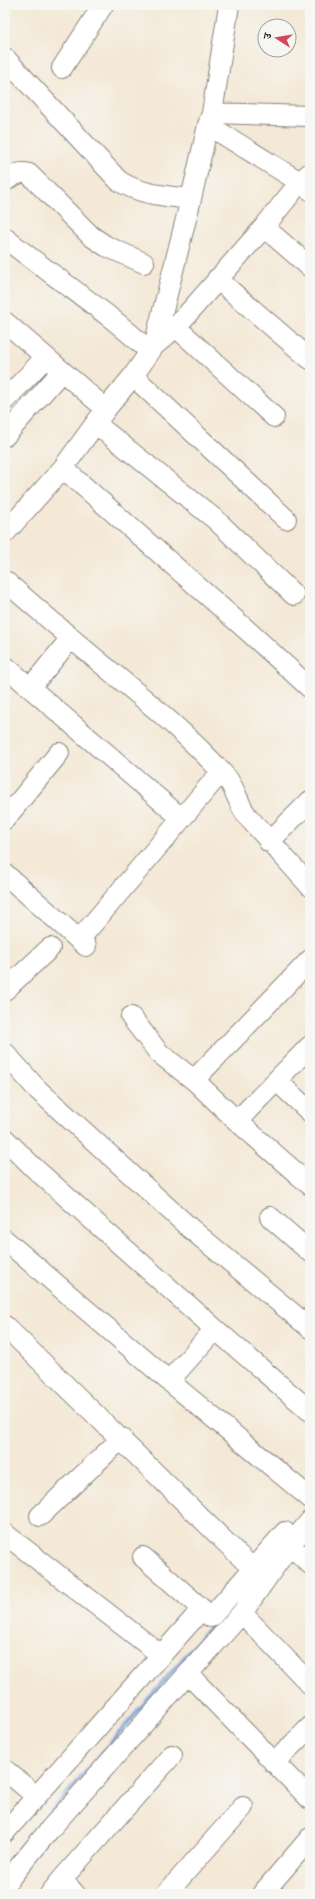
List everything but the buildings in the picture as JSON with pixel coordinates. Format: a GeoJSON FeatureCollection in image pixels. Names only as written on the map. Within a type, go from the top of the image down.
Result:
{"type":"FeatureCollection","features":[{"type":"Feature","properties":{"kind":"street"},"geometry":{"type":"LineString","coordinates":[[62,68],[103,5]]}},
{"type":"Feature","properties":{"kind":"street"},"geometry":{"type":"LineString","coordinates":[[152,349],[210,119],[228,5]]}},
{"type":"Feature","properties":{"kind":"street"},"geometry":{"type":"LineString","coordinates":[[5,58],[119,181],[130,188],[150,194],[191,199]]}},
{"type":"Feature","properties":{"kind":"street"},"geometry":{"type":"LineString","coordinates":[[210,119],[310,116]]}},
{"type":"Feature","properties":{"kind":"street"},"geometry":{"type":"LineString","coordinates":[[5,533],[63,468],[134,376],[152,349],[176,327],[217,279],[307,182],[210,119]]}},
{"type":"Feature","properties":{"kind":"street"},"geometry":{"type":"LineString","coordinates":[[5,181],[23,172],[29,174],[91,236],[106,246],[144,263]]}},
{"type":"Feature","properties":{"kind":"street"},"geometry":{"type":"LineString","coordinates":[[264,227],[310,268]]}},
{"type":"Feature","properties":{"kind":"street"},"geometry":{"type":"LineString","coordinates":[[5,238],[41,268],[114,319],[152,349]]}},
{"type":"Feature","properties":{"kind":"street"},"geometry":{"type":"LineString","coordinates":[[217,279],[310,359]]}},
{"type":"Feature","properties":{"kind":"street"},"geometry":{"type":"LineString","coordinates":[[176,327],[274,416]]}},
{"type":"Feature","properties":{"kind":"street"},"geometry":{"type":"LineString","coordinates":[[8,331],[45,358],[61,372],[101,417],[216,520],[294,595]]}},
{"type":"Feature","properties":{"kind":"street"},"geometry":{"type":"LineString","coordinates":[[5,400],[45,358]]}},
{"type":"Feature","properties":{"kind":"street"},"geometry":{"type":"LineString","coordinates":[[5,436],[61,372]]}},
{"type":"Feature","properties":{"kind":"street"},"geometry":{"type":"LineString","coordinates":[[134,376],[286,519]]}},
{"type":"Feature","properties":{"kind":"street"},"geometry":{"type":"LineString","coordinates":[[63,468],[249,632],[310,688]]}},
{"type":"Feature","properties":{"kind":"street"},"geometry":{"type":"LineString","coordinates":[[5,581],[187,737],[221,772],[232,786],[240,807],[269,842],[310,886]]}},
{"type":"Feature","properties":{"kind":"street"},"geometry":{"type":"LineString","coordinates":[[31,687],[71,638]]}},
{"type":"Feature","properties":{"kind":"street"},"geometry":{"type":"LineString","coordinates":[[5,666],[181,818]]}},
{"type":"Feature","properties":{"kind":"street"},"geometry":{"type":"LineString","coordinates":[[5,819],[59,753]]}},
{"type":"Feature","properties":{"kind":"street"},"geometry":{"type":"LineString","coordinates":[[5,874],[83,943],[181,818],[221,772]]}},
{"type":"Feature","properties":{"kind":"street"},"geometry":{"type":"LineString","coordinates":[[269,842],[310,801]]}},
{"type":"Feature","properties":{"kind":"street"},"geometry":{"type":"LineString","coordinates":[[5,990],[50,948]]}},
{"type":"Feature","properties":{"kind":"street"},"geometry":{"type":"LineString","coordinates":[[194,1080],[310,960]]}},
{"type":"Feature","properties":{"kind":"street"},"geometry":{"type":"LineString","coordinates":[[131,1017],[159,1053],[194,1080],[237,1122],[310,1184]]}},
{"type":"Feature","properties":{"kind":"street"},"geometry":{"type":"LineString","coordinates":[[237,1122],[310,1046]]}},
{"type":"Feature","properties":{"kind":"street"},"geometry":{"type":"LineString","coordinates":[[5,1053],[37,1088],[192,1229],[310,1328]]}},
{"type":"Feature","properties":{"kind":"street"},"geometry":{"type":"LineString","coordinates":[[277,1081],[310,1112]]}},
{"type":"Feature","properties":{"kind":"street"},"geometry":{"type":"LineString","coordinates":[[5,1139],[39,1172],[215,1329],[310,1410]]}},
{"type":"Feature","properties":{"kind":"street"},"geometry":{"type":"LineString","coordinates":[[270,1218],[310,1252]]}},
{"type":"Feature","properties":{"kind":"street"},"geometry":{"type":"LineString","coordinates":[[5,1240],[169,1381],[310,1498]]}},
{"type":"Feature","properties":{"kind":"street"},"geometry":{"type":"LineString","coordinates":[[5,1326],[122,1438],[253,1569]]}},
{"type":"Feature","properties":{"kind":"street"},"geometry":{"type":"LineString","coordinates":[[169,1381],[215,1329]]}},
{"type":"Feature","properties":{"kind":"street"},"geometry":{"type":"LineString","coordinates":[[40,1516],[122,1438]]}},
{"type":"Feature","properties":{"kind":"street"},"geometry":{"type":"LineString","coordinates":[[142,1557],[211,1617],[310,1504]]}},
{"type":"Feature","properties":{"kind":"street"},"geometry":{"type":"LineString","coordinates":[[5,1884],[50,1829],[242,1613],[290,1545],[310,1521]]}},
{"type":"Feature","properties":{"kind":"street"},"geometry":{"type":"LineString","coordinates":[[5,1534],[161,1655]]}},
{"type":"Feature","properties":{"kind":"street"},"geometry":{"type":"LineString","coordinates":[[290,1545],[310,1564]]}},
{"type":"Feature","properties":{"kind":"street"},"geometry":{"type":"LineString","coordinates":[[5,1832],[202,1609]]}},
{"type":"Feature","properties":{"kind":"street"},"geometry":{"type":"LineString","coordinates":[[242,1613],[310,1684]]}},
{"type":"Feature","properties":{"kind":"street"},"geometry":{"type":"LineString","coordinates":[[188,1674],[310,1799]]}},
{"type":"Feature","properties":{"kind":"street"},"geometry":{"type":"LineString","coordinates":[[274,1762],[310,1727]]}},
{"type":"Feature","properties":{"kind":"street"},"geometry":{"type":"LineString","coordinates":[[74,1894],[56,1887],[172,1755]]}},
{"type":"Feature","properties":{"kind":"street"},"geometry":{"type":"LineString","coordinates":[[5,1770],[36,1796]]}},
{"type":"Feature","properties":{"kind":"street"},"geometry":{"type":"LineString","coordinates":[[166,1894],[243,1807]]}},
{"type":"Feature","properties":{"kind":"street"},"geometry":{"type":"LineString","coordinates":[[262,1894],[310,1838]]}},
{"type":"Feature","properties":{"kind":"waterway"},"geometry":{"type":"LineString","coordinates":[[5,1866],[213,1624]]}}]}
